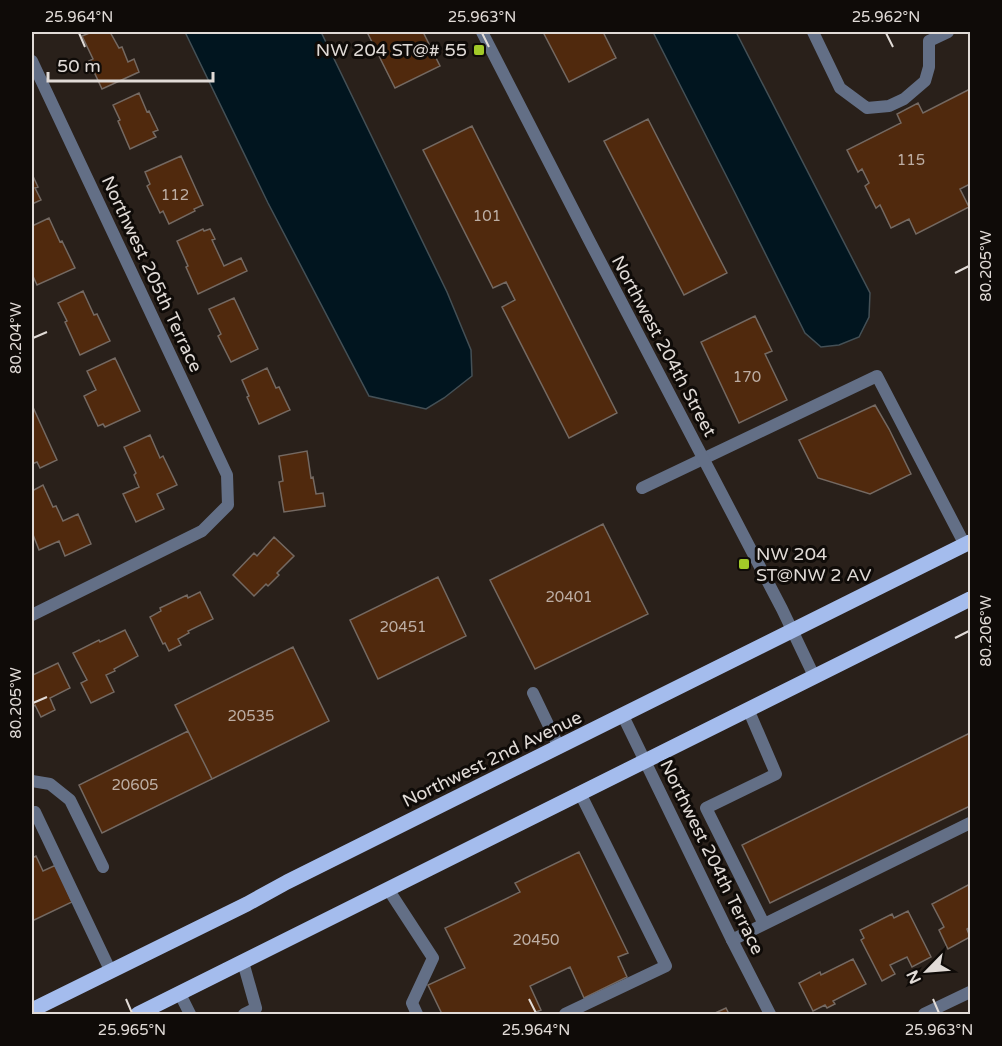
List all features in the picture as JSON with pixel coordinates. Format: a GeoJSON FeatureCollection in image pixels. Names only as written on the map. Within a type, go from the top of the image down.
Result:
{"type":"FeatureCollection","features":[{"type":"Feature","properties":{"kind":"main road","name":"Northwest 2nd Avenue"},"geometry":{"type":"LineString","coordinates":[[32,1010],[968,544]]}},
{"type":"Feature","properties":{"kind":"main road"},"geometry":{"type":"LineString","coordinates":[[138,1014],[970,598]]}},
{"type":"Feature","properties":{"kind":"street","name":"Northwest 204th Street"},"geometry":{"type":"LineString","coordinates":[[482,32],[793,631],[814,676]]}},
{"type":"Feature","properties":{"kind":"street"},"geometry":{"type":"LineString","coordinates":[[813,32],[840,88],[867,108],[889,106],[904,99],[925,81],[929,67],[929,41],[948,32]]}},
{"type":"Feature","properties":{"kind":"street","name":"Northwest 205th Terrace"},"geometry":{"type":"LineString","coordinates":[[32,61],[227,475],[228,505],[202,531],[32,615]]}},
{"type":"Feature","properties":{"kind":"street"},"geometry":{"type":"LineString","coordinates":[[642,488],[877,376],[934,486],[968,544]]}},
{"type":"Feature","properties":{"kind":"street"},"geometry":{"type":"LineString","coordinates":[[533,693],[559,747]]}},
{"type":"Feature","properties":{"kind":"street"},"geometry":{"type":"LineString","coordinates":[[748,709],[776,774],[706,808],[764,924]]}},
{"type":"Feature","properties":{"kind":"street","name":"Northwest 204th Terrace"},"geometry":{"type":"LineString","coordinates":[[623,716],[770,1014]]}},
{"type":"Feature","properties":{"kind":"street"},"geometry":{"type":"LineString","coordinates":[[32,781],[50,783],[70,800],[103,867]]}},
{"type":"Feature","properties":{"kind":"street"},"geometry":{"type":"LineString","coordinates":[[565,1014],[666,966],[580,793]]}},
{"type":"Feature","properties":{"kind":"street"},"geometry":{"type":"LineString","coordinates":[[32,814],[35,812],[111,972]]}},
{"type":"Feature","properties":{"kind":"street"},"geometry":{"type":"LineString","coordinates":[[732,940],[970,823]]}},
{"type":"Feature","properties":{"kind":"street"},"geometry":{"type":"LineString","coordinates":[[388,888],[433,958],[412,1003],[417,1014]]}},
{"type":"Feature","properties":{"kind":"street"},"geometry":{"type":"LineString","coordinates":[[243,962],[256,1008],[244,1014]]}},
{"type":"Feature","properties":{"kind":"street"},"geometry":{"type":"LineString","coordinates":[[924,1014],[970,992]]}},
{"type":"Feature","properties":{"kind":"street"},"geometry":{"type":"LineString","coordinates":[[180,994],[190,1014]]}},
{"type":"Feature","properties":{"kind":"water"},"geometry":{"type":"Polygon","coordinates":[[[185,32],[321,32],[447,292],[471,350],[472,376],[444,398],[426,409],[369,396],[268,203],[185,32]]]}},
{"type":"Feature","properties":{"kind":"water"},"geometry":{"type":"Polygon","coordinates":[[[653,32],[736,32],[870,293],[869,317],[859,337],[839,345],[821,347],[805,333],[653,32]]]}},
{"type":"Feature","properties":{"kind":"building"},"geometry":{"type":"Polygon","coordinates":[[[92,32],[110,32],[119,48],[122,47],[128,62],[134,59],[139,72],[102,89],[89,61],[93,59],[82,36],[92,32]]]}},
{"type":"Feature","properties":{"kind":"building"},"geometry":{"type":"Polygon","coordinates":[[[367,32],[423,32],[440,66],[395,88],[367,32]]]}},
{"type":"Feature","properties":{"kind":"building"},"geometry":{"type":"Polygon","coordinates":[[[543,32],[603,32],[616,58],[569,82],[543,32]]]}},
{"type":"Feature","properties":{"kind":"building"},"geometry":{"type":"Polygon","coordinates":[[[970,89],[970,184],[960,189],[969,207],[916,234],[909,219],[891,228],[880,205],[876,208],[865,186],[869,183],[862,169],[858,172],[847,150],[901,123],[897,114],[918,103],[923,113],[970,89]]]}},
{"type":"Feature","properties":{"kind":"building"},"geometry":{"type":"Polygon","coordinates":[[[139,93],[158,130],[153,132],[156,137],[130,149],[113,105],[139,93]]]}},
{"type":"Feature","properties":{"kind":"building"},"geometry":{"type":"Polygon","coordinates":[[[648,119],[727,273],[684,295],[604,141],[648,119]]]}},
{"type":"Feature","properties":{"kind":"building"},"geometry":{"type":"Polygon","coordinates":[[[472,126],[617,413],[569,438],[502,307],[515,300],[506,282],[493,288],[423,150],[472,126]]]}},
{"type":"Feature","properties":{"kind":"building"},"geometry":{"type":"Polygon","coordinates":[[[181,156],[203,205],[169,224],[163,211],[160,213],[147,186],[150,184],[145,172],[181,156]]]}},
{"type":"Feature","properties":{"kind":"building"},"geometry":{"type":"Polygon","coordinates":[[[32,174],[41,200],[32,204],[32,174]]]}},
{"type":"Feature","properties":{"kind":"building"},"geometry":{"type":"Polygon","coordinates":[[[49,218],[75,268],[37,285],[32,274],[32,226],[49,218]]]}},
{"type":"Feature","properties":{"kind":"building"},"geometry":{"type":"Polygon","coordinates":[[[203,229],[204,231],[210,229],[215,239],[212,240],[224,266],[241,258],[247,271],[198,294],[177,241],[203,229]]]}},
{"type":"Feature","properties":{"kind":"building"},"geometry":{"type":"Polygon","coordinates":[[[83,291],[110,341],[80,355],[58,303],[83,291]]]}},
{"type":"Feature","properties":{"kind":"building"},"geometry":{"type":"Polygon","coordinates":[[[234,298],[258,349],[231,362],[218,336],[221,334],[209,309],[234,298]]]}},
{"type":"Feature","properties":{"kind":"building"},"geometry":{"type":"Polygon","coordinates":[[[755,316],[772,351],[765,354],[787,400],[739,423],[701,342],[755,316]]]}},
{"type":"Feature","properties":{"kind":"building"},"geometry":{"type":"Polygon","coordinates":[[[115,358],[140,411],[105,427],[103,424],[98,426],[84,396],[96,390],[87,371],[115,358]]]}},
{"type":"Feature","properties":{"kind":"building"},"geometry":{"type":"Polygon","coordinates":[[[267,368],[290,410],[259,424],[242,380],[267,368]]]}},
{"type":"Feature","properties":{"kind":"building"},"geometry":{"type":"Polygon","coordinates":[[[32,405],[57,460],[40,468],[37,462],[32,464],[32,405]]]}},
{"type":"Feature","properties":{"kind":"building"},"geometry":{"type":"Polygon","coordinates":[[[875,405],[911,474],[870,494],[818,478],[799,440],[875,405]]]}},
{"type":"Feature","properties":{"kind":"building"},"geometry":{"type":"Polygon","coordinates":[[[150,435],[160,458],[163,456],[177,485],[157,494],[164,509],[136,522],[123,494],[139,487],[134,475],[136,473],[124,447],[150,435]]]}},
{"type":"Feature","properties":{"kind":"building"},"geometry":{"type":"Polygon","coordinates":[[[307,451],[316,494],[323,493],[325,506],[284,512],[279,482],[283,481],[279,456],[307,451]]]}},
{"type":"Feature","properties":{"kind":"building"},"geometry":{"type":"Polygon","coordinates":[[[43,485],[53,507],[56,506],[63,521],[78,514],[91,544],[65,556],[59,541],[39,550],[32,532],[32,491],[43,485]]]}},
{"type":"Feature","properties":{"kind":"building"},"geometry":{"type":"Polygon","coordinates":[[[603,524],[648,614],[535,669],[490,580],[603,524]]]}},
{"type":"Feature","properties":{"kind":"building"},"geometry":{"type":"Polygon","coordinates":[[[274,537],[294,556],[268,586],[266,584],[254,596],[233,575],[254,553],[257,556],[274,537]]]}},
{"type":"Feature","properties":{"kind":"building"},"geometry":{"type":"Polygon","coordinates":[[[438,577],[466,636],[378,679],[350,620],[438,577]]]}},
{"type":"Feature","properties":{"kind":"building"},"geometry":{"type":"Polygon","coordinates":[[[200,592],[213,619],[188,631],[189,633],[178,639],[181,645],[169,651],[165,643],[163,644],[150,617],[161,611],[160,608],[187,595],[188,598],[200,592]]]}},
{"type":"Feature","properties":{"kind":"building"},"geometry":{"type":"Polygon","coordinates":[[[125,630],[138,656],[106,675],[114,692],[91,703],[81,683],[87,680],[73,653],[125,630]]]}},
{"type":"Feature","properties":{"kind":"building"},"geometry":{"type":"Polygon","coordinates":[[[293,647],[329,721],[212,779],[175,705],[293,647]]]}},
{"type":"Feature","properties":{"kind":"building"},"geometry":{"type":"Polygon","coordinates":[[[58,663],[70,688],[50,698],[55,710],[41,717],[35,705],[32,707],[32,673],[33,675],[58,663]]]}},
{"type":"Feature","properties":{"kind":"building"},"geometry":{"type":"Polygon","coordinates":[[[188,731],[212,779],[102,833],[79,785],[188,731]]]}},
{"type":"Feature","properties":{"kind":"building"},"geometry":{"type":"Polygon","coordinates":[[[970,733],[970,806],[770,903],[742,845],[970,733]]]}},
{"type":"Feature","properties":{"kind":"building"},"geometry":{"type":"Polygon","coordinates":[[[579,852],[628,953],[618,957],[627,977],[584,998],[570,967],[530,986],[541,1010],[531,1014],[442,1014],[428,985],[465,968],[445,928],[520,892],[515,883],[579,852]]]}},
{"type":"Feature","properties":{"kind":"building"},"geometry":{"type":"Polygon","coordinates":[[[36,856],[43,871],[56,865],[72,902],[32,921],[32,858],[36,856]]]}},
{"type":"Feature","properties":{"kind":"building"},"geometry":{"type":"Polygon","coordinates":[[[970,884],[970,927],[967,929],[970,937],[948,949],[939,930],[944,927],[932,904],[970,884]]]}},
{"type":"Feature","properties":{"kind":"building"},"geometry":{"type":"Polygon","coordinates":[[[908,911],[931,957],[912,967],[907,957],[890,965],[895,974],[882,981],[861,940],[864,938],[860,930],[892,914],[894,918],[908,911]]]}},
{"type":"Feature","properties":{"kind":"building"},"geometry":{"type":"Polygon","coordinates":[[[853,959],[866,984],[833,1001],[835,1004],[827,1008],[825,1005],[813,1011],[799,983],[853,959]]]}},
{"type":"Feature","properties":{"kind":"building"},"geometry":{"type":"Polygon","coordinates":[[[726,1008],[729,1014],[713,1014],[726,1008]]]}},
{"type":"Feature","properties":{"kind":"place","name":"NW 204 ST@# 55"},"geometry":{"type":"Point","coordinates":[479,50]}},
{"type":"Feature","properties":{"kind":"place","name":"NW 204 ST@NW 2 AV"},"geometry":{"type":"Point","coordinates":[744,564]}}]}
